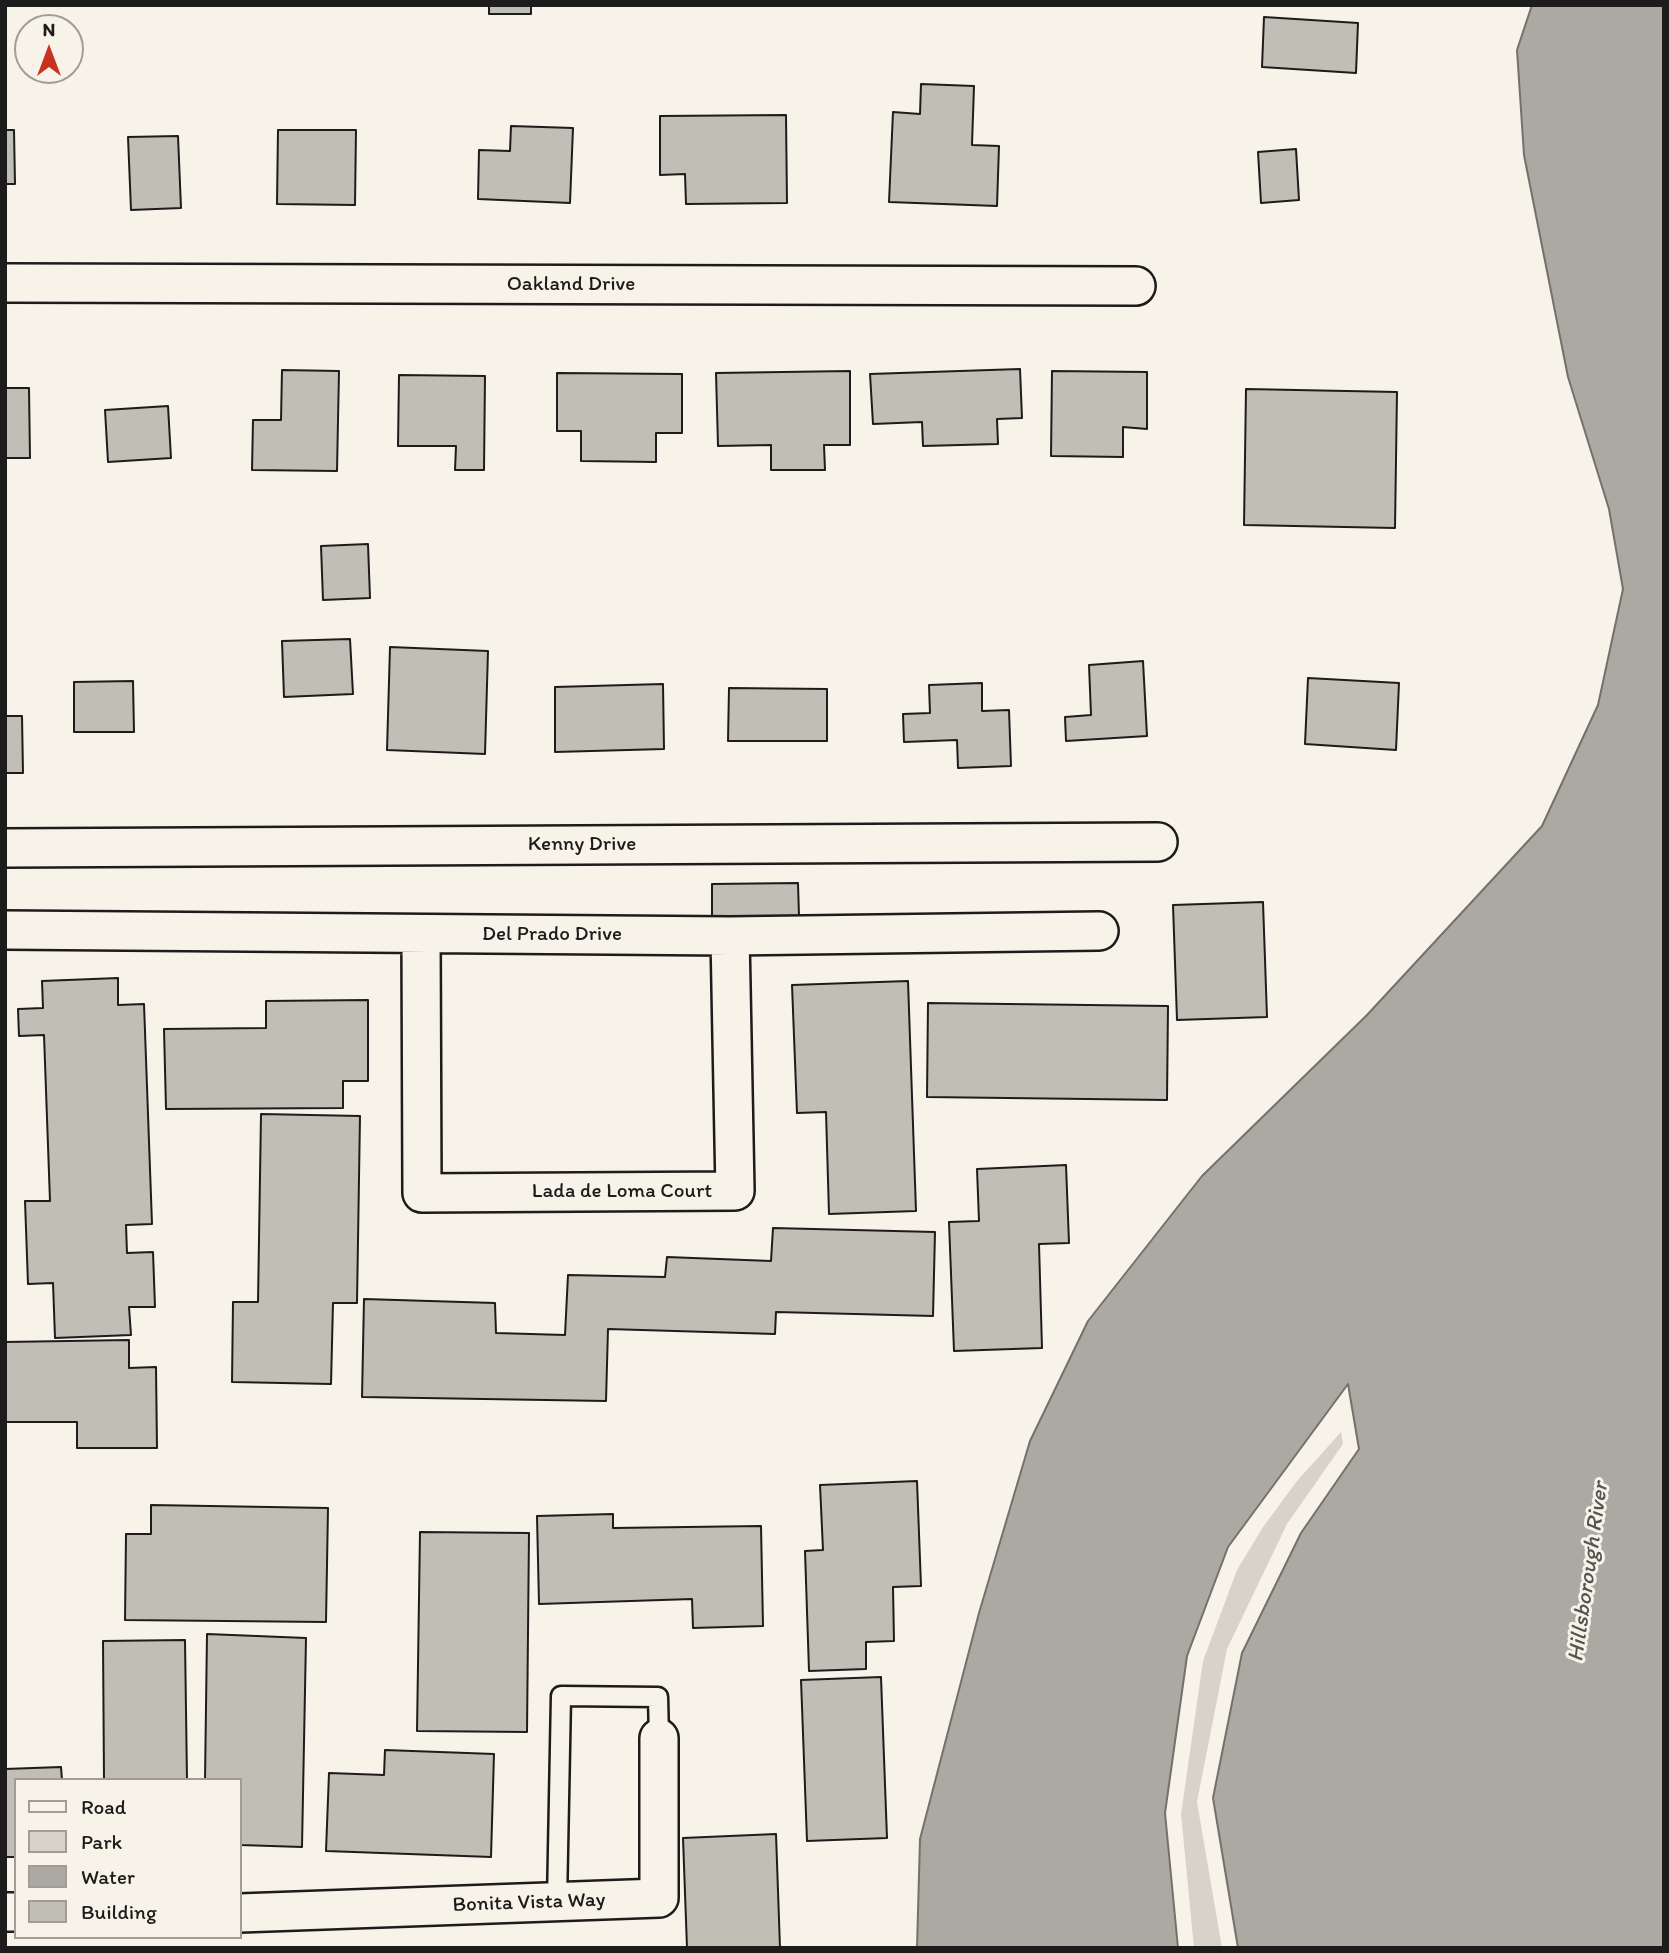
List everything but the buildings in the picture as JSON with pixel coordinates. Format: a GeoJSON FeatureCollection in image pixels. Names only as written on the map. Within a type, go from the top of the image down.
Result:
{"type":"FeatureCollection","features":[{"type":"Feature","properties":{"kind":"street","name":"Oakland Drive"},"geometry":{"type":"LineString","coordinates":[[5,283],[1136,286]]}},
{"type":"Feature","properties":{"kind":"street","name":"Kenny Drive"},"geometry":{"type":"LineString","coordinates":[[5,848],[1158,842]]}},
{"type":"Feature","properties":{"kind":"street","name":"Del Prado Drive"},"geometry":{"type":"LineString","coordinates":[[5,930],[730,936],[1099,931]]}},
{"type":"Feature","properties":{"kind":"street","name":"Lada de Loma Court"},"geometry":{"type":"LineString","coordinates":[[421,934],[422,1193],[736,1191],[730,936]]}},
{"type":"Feature","properties":{"kind":"street","name":"Bonita Vista Way"},"geometry":{"type":"LineString","coordinates":[[242,1913],[659,1898],[659,1738]]}},
{"type":"Feature","properties":{"kind":"lane"},"geometry":{"type":"LineString","coordinates":[[557,1902],[561,1696],[659,1697],[659,1738]]}},
{"type":"Feature","properties":{"kind":"green space"},"geometry":{"type":"Polygon","coordinates":[[[1341,1432],[1343,1444],[1287,1524],[1227,1649],[1197,1802],[1222,1948],[1194,1948],[1181,1814],[1203,1661],[1237,1570],[1263,1527],[1297,1481],[1341,1432]]]}},
{"type":"Feature","properties":{"kind":"water","name":"Hillsborough River"},"geometry":{"type":"Polygon","coordinates":[[[1532,5],[1664,5],[1664,1948],[1238,1948],[1213,1798],[1242,1653],[1301,1533],[1359,1449],[1348,1384],[1228,1547],[1187,1656],[1165,1813],[1178,1948],[917,1948],[920,1839],[979,1613],[1030,1441],[1088,1321],[1202,1176],[1367,1015],[1542,826],[1598,705],[1623,589],[1609,509],[1568,377],[1524,155],[1517,50],[1532,5]]]}}]}
